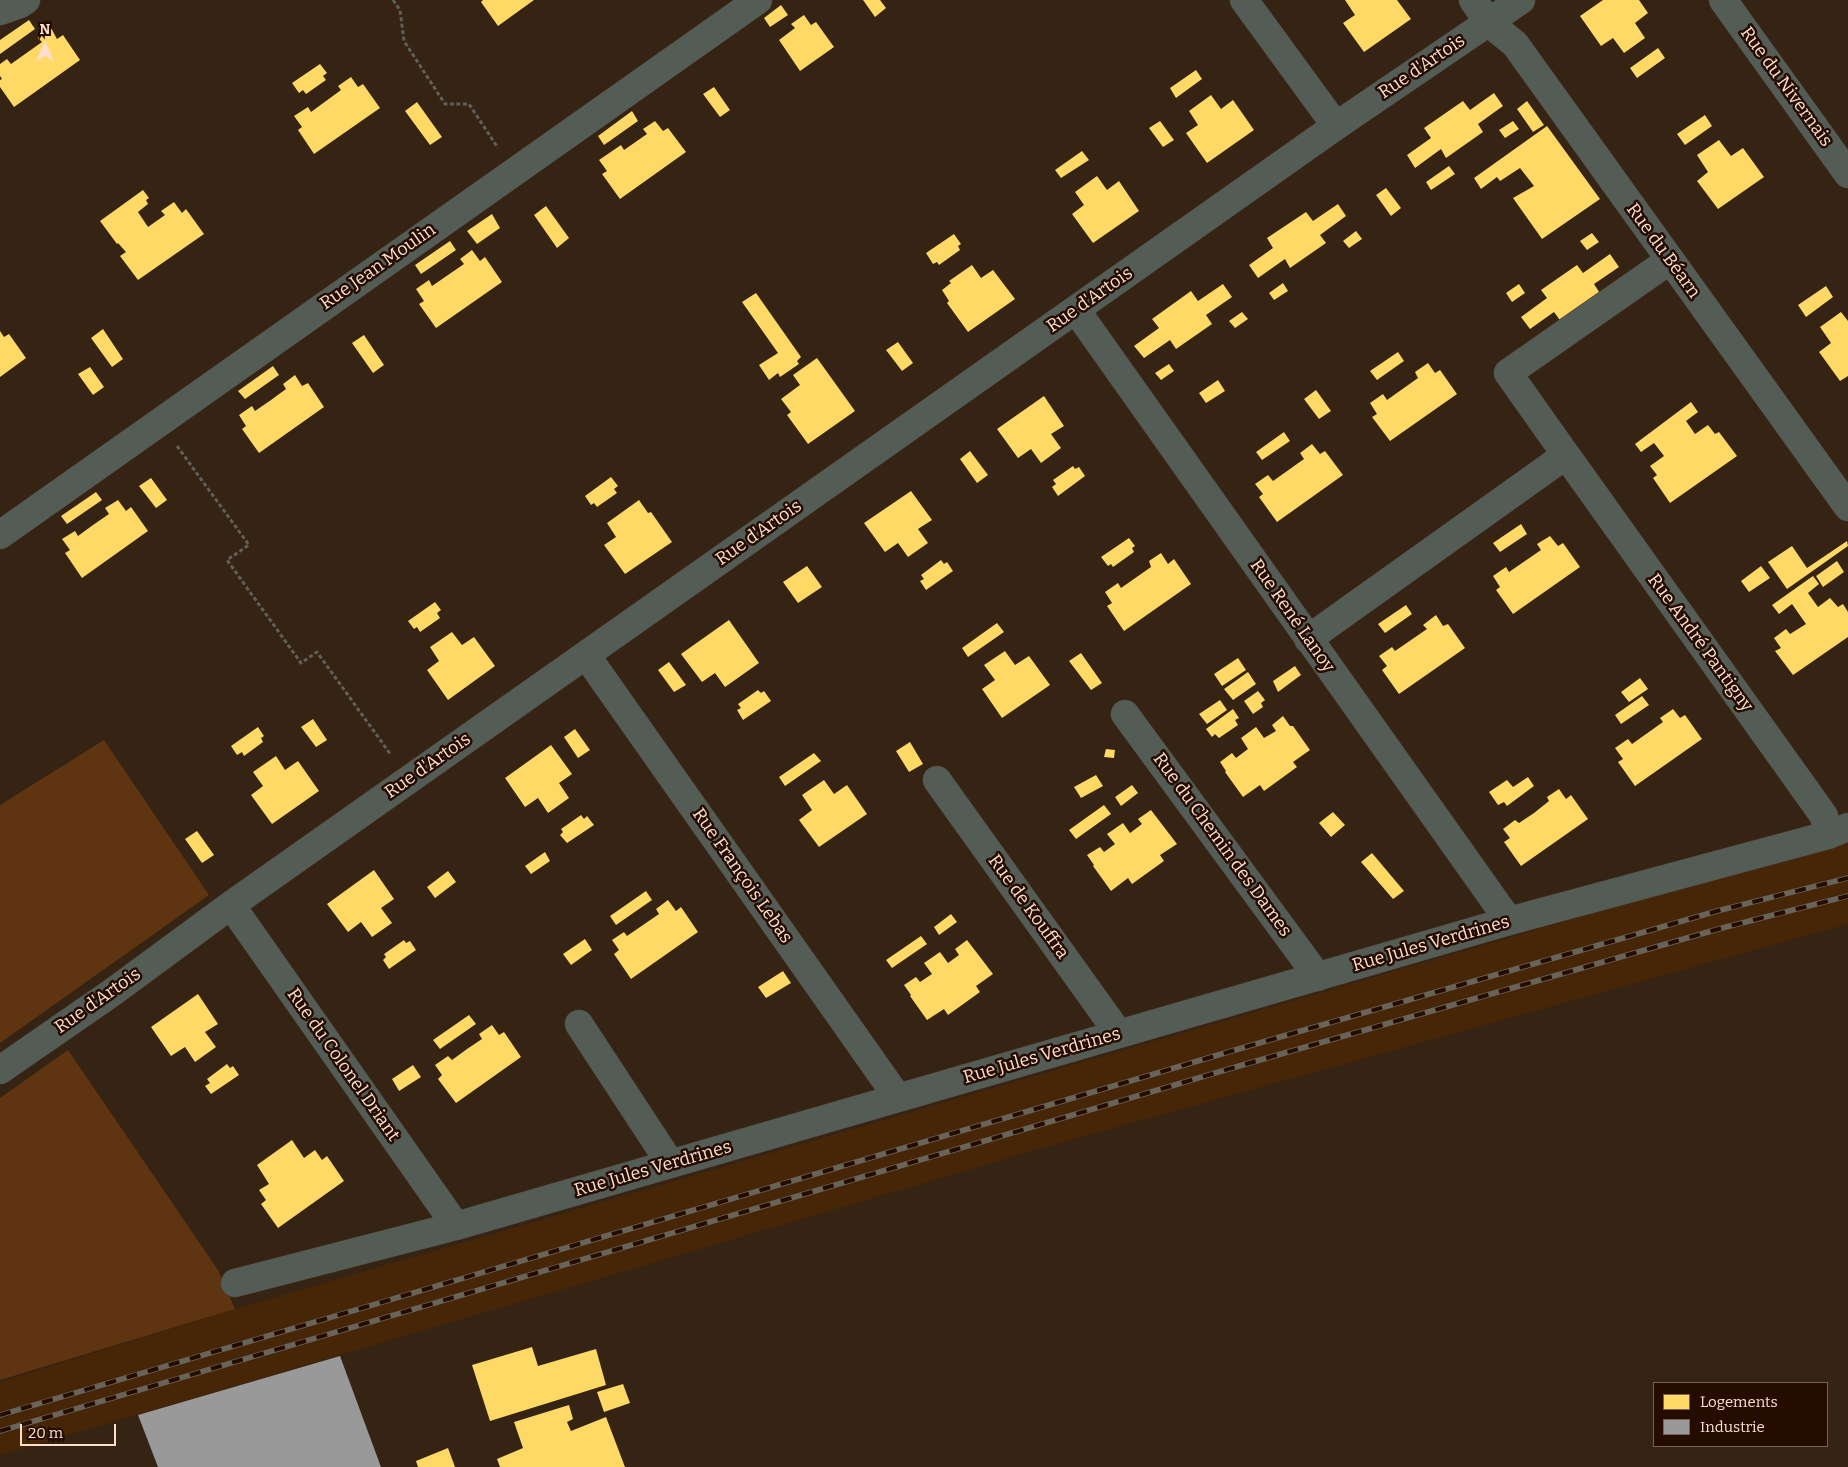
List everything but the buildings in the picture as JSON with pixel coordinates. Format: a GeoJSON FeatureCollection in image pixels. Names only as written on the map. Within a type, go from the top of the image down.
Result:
{"type":"FeatureCollection","features":[{"type":"Feature","properties":{"kind":"street"},"geometry":{"type":"LineString","coordinates":[[0,11],[26,0]]}},
{"type":"Feature","properties":{"kind":"street","name":"Rue Jean Moulin"},"geometry":{"type":"LineString","coordinates":[[0,535],[758,0]]}},
{"type":"Feature","properties":{"kind":"street"},"geometry":{"type":"LineString","coordinates":[[1244,0],[1336,126]]}},
{"type":"Feature","properties":{"kind":"street","name":"Rue du Béarn"},"geometry":{"type":"LineString","coordinates":[[1473,0],[1489,22],[1516,44],[1848,507]]}},
{"type":"Feature","properties":{"kind":"street","name":"Rue d'Artois"},"geometry":{"type":"LineString","coordinates":[[0,1070],[110,994],[230,905],[1336,126],[1521,0]]}},
{"type":"Feature","properties":{"kind":"street","name":"Rue du Nivernais"},"geometry":{"type":"LineString","coordinates":[[1723,0],[1848,174]]}},
{"type":"Feature","properties":{"kind":"street","name":"Rue André Pantigny"},"geometry":{"type":"LineString","coordinates":[[1670,260],[1508,373],[1824,816],[1838,831]]}},
{"type":"Feature","properties":{"kind":"street","name":"Rue René Lanoy"},"geometry":{"type":"LineString","coordinates":[[1076,310],[1509,921]]}},
{"type":"Feature","properties":{"kind":"street"},"geometry":{"type":"LineString","coordinates":[[1308,638],[1566,455]]}},
{"type":"Feature","properties":{"kind":"street","name":"Rue François Lebas"},"geometry":{"type":"LineString","coordinates":[[586,655],[898,1098]]}},
{"type":"Feature","properties":{"kind":"street","name":"Rue du Chemin des Dames"},"geometry":{"type":"LineString","coordinates":[[1125,714],[1318,976]]}},
{"type":"Feature","properties":{"kind":"street","name":"Rue de Kouffra"},"geometry":{"type":"LineString","coordinates":[[937,780],[1119,1034]]}},
{"type":"Feature","properties":{"kind":"street","name":"Rue Jules Verdrines"},"geometry":{"type":"LineString","coordinates":[[235,1283],[456,1226],[1509,921],[1838,831]]}},
{"type":"Feature","properties":{"kind":"street","name":"Rue du Colonel Driant"},"geometry":{"type":"LineString","coordinates":[[230,905],[456,1226]]}},
{"type":"Feature","properties":{"kind":"street"},"geometry":{"type":"LineString","coordinates":[[580,1024],[670,1164]]}},
{"type":"Feature","properties":{"kind":"path"},"geometry":{"type":"LineString","coordinates":[[393,0],[400,10],[404,41],[445,104],[469,104],[514,172]]}},
{"type":"Feature","properties":{"kind":"path"},"geometry":{"type":"LineString","coordinates":[[160,421],[249,545],[228,560],[301,663],[318,652],[409,779]]}},
{"type":"Feature","properties":{"kind":"shaded area"},"geometry":{"type":"Polygon","coordinates":[[[104,740],[209,895],[0,1043],[0,805],[104,740]]]}},
{"type":"Feature","properties":{"kind":"shaded area"},"geometry":{"type":"Polygon","coordinates":[[[1848,839],[1848,924],[1060,1143],[0,1455],[0,1382],[235,1309],[1848,839]]]}},
{"type":"Feature","properties":{"kind":"shaded area"},"geometry":{"type":"Polygon","coordinates":[[[68,1050],[218,1270],[235,1309],[0,1380],[0,1098],[68,1050]]]}},
{"type":"Feature","properties":{"kind":"railway"},"geometry":{"type":"LineString","coordinates":[[0,1415],[1235,1050],[1717,911],[1848,878]]}},
{"type":"Feature","properties":{"kind":"railway"},"geometry":{"type":"LineString","coordinates":[[0,1431],[1239,1066],[1722,928],[1848,896]]}}]}
